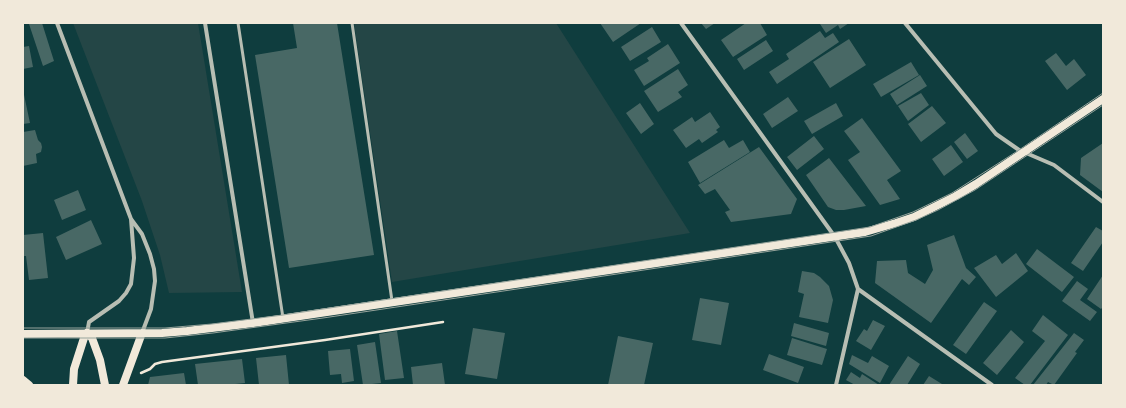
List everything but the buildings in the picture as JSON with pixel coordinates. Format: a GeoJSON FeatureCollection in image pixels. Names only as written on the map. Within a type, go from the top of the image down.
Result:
{"type":"FeatureCollection","features":[{"type":"Feature","properties":{"kind":"main road"},"geometry":{"type":"LineString","coordinates":[[23,334],[181,332],[253,324],[851,235],[896,223],[934,208],[976,184],[1103,99]]}},
{"type":"Feature","properties":{"kind":"main road"},"geometry":{"type":"LineString","coordinates":[[73,385],[74,369],[87,333]]}},
{"type":"Feature","properties":{"kind":"main road"},"geometry":{"type":"LineString","coordinates":[[87,333],[92,338],[100,360],[105,385]]}},
{"type":"Feature","properties":{"kind":"main road"},"geometry":{"type":"LineString","coordinates":[[123,385],[142,333]]}},
{"type":"Feature","properties":{"kind":"main road"},"geometry":{"type":"LineString","coordinates":[[23,380],[29,385]]}},
{"type":"Feature","properties":{"kind":"street"},"geometry":{"type":"LineString","coordinates":[[57,23],[131,219],[142,234],[150,254],[155,281],[151,309],[142,333]]}},
{"type":"Feature","properties":{"kind":"street"},"geometry":{"type":"LineString","coordinates":[[205,23],[253,324]]}},
{"type":"Feature","properties":{"kind":"street"},"geometry":{"type":"LineString","coordinates":[[681,23],[835,237],[849,263],[858,289],[836,385]]}},
{"type":"Feature","properties":{"kind":"street"},"geometry":{"type":"LineString","coordinates":[[905,23],[996,134],[1020,150],[1054,165],[1103,202]]}},
{"type":"Feature","properties":{"kind":"street"},"geometry":{"type":"LineString","coordinates":[[87,333],[89,322],[119,301],[131,284],[134,258],[131,219]]}},
{"type":"Feature","properties":{"kind":"street"},"geometry":{"type":"LineString","coordinates":[[858,289],[992,385]]}},
{"type":"Feature","properties":{"kind":"lane"},"geometry":{"type":"LineString","coordinates":[[238,23],[283,320]]}},
{"type":"Feature","properties":{"kind":"lane"},"geometry":{"type":"LineString","coordinates":[[352,23],[392,303]]}},
{"type":"Feature","properties":{"kind":"path"},"geometry":{"type":"LineString","coordinates":[[139,373],[150,369],[155,364],[162,362],[443,322]]}},
{"type":"Feature","properties":{"kind":"shaded area"},"geometry":{"type":"Polygon","coordinates":[[[73,23],[198,23],[242,292],[169,293],[160,255],[142,201],[73,23]]]}},
{"type":"Feature","properties":{"kind":"shaded area"},"geometry":{"type":"Polygon","coordinates":[[[354,23],[556,23],[690,233],[392,282],[354,23]]]}},
{"type":"Feature","properties":{"kind":"tram line"},"geometry":{"type":"LineString","coordinates":[[23,328],[165,328],[212,324],[283,315],[870,227],[913,212],[952,193],[1103,93]]}},
{"type":"Feature","properties":{"kind":"tram line"},"geometry":{"type":"LineString","coordinates":[[23,338],[165,338],[213,333],[323,318],[871,236],[916,220],[975,190],[1103,105]]}}]}
